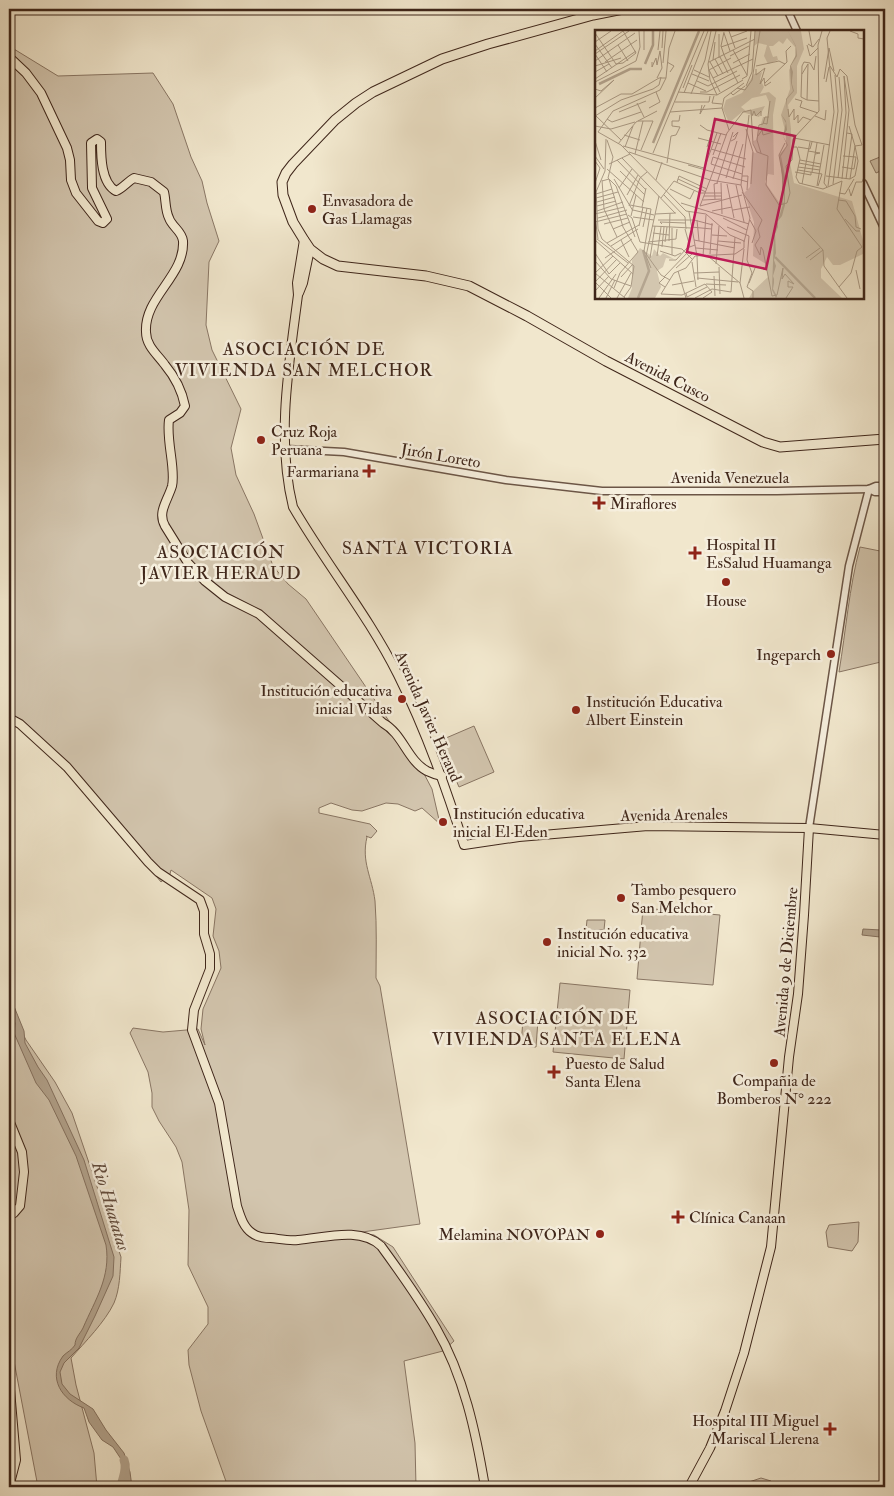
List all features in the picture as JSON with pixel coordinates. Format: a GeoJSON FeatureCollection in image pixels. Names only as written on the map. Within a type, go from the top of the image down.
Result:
{"type":"FeatureCollection","features":[{"type":"Feature","properties":{"kind":"highway"},"geometry":{"type":"LineString","coordinates":[[310,249],[293,222],[283,196],[282,182],[293,164],[335,120],[356,103],[373,92],[442,59],[497,41],[593,15],[623,9]]}},
{"type":"Feature","properties":{"kind":"highway","name":"Avenida Cusco"},"geometry":{"type":"LineString","coordinates":[[310,249],[323,259],[338,266],[426,276],[469,286],[499,300],[606,361],[763,442],[780,447],[885,440]]}},
{"type":"Feature","properties":{"kind":"main road"},"geometry":{"type":"LineString","coordinates":[[9,57],[26,73],[41,93],[68,148],[71,180],[76,193],[98,221],[103,223],[107,219],[92,188],[91,144],[97,139],[101,142],[104,173],[111,188],[116,191],[134,178],[151,182],[164,192],[169,219],[180,233],[182,241],[176,270],[159,294],[147,319],[146,334],[151,348],[176,382],[183,395],[185,406],[180,413],[169,420],[167,432],[172,485],[165,501],[162,516],[165,526],[188,563],[205,582],[225,597],[259,614],[383,723],[391,727],[414,760],[425,770],[442,776]]}},
{"type":"Feature","properties":{"kind":"main road","name":"Avenida Javier Heraud"},"geometry":{"type":"LineString","coordinates":[[298,295],[296,283],[304,240]]}},
{"type":"Feature","properties":{"kind":"main road","name":"Avenida Javier Heraud"},"geometry":{"type":"LineString","coordinates":[[310,249],[303,283],[298,295],[285,407],[288,488],[293,507],[362,612],[398,674],[442,776],[464,845]]}},
{"type":"Feature","properties":{"kind":"main road"},"geometry":{"type":"LineString","coordinates":[[9,718],[20,724],[67,767],[158,872],[200,900],[204,911],[204,934],[211,962],[194,1010],[192,1030],[219,1103],[237,1206],[242,1219],[253,1234],[264,1238],[295,1240],[347,1234],[367,1238],[380,1246],[428,1314],[451,1360],[470,1414],[479,1452],[484,1487]]}},
{"type":"Feature","properties":{"kind":"main road","name":"Avenida Arenales"},"geometry":{"type":"LineString","coordinates":[[464,845],[648,826],[809,828],[885,835]]}},
{"type":"Feature","properties":{"kind":"main road","name":"Avenida 9 de Diciembre"},"geometry":{"type":"LineString","coordinates":[[689,1487],[710,1448],[726,1411],[744,1353],[771,1247],[789,1057],[798,988],[809,828]]}},
{"type":"Feature","properties":{"kind":"main road"},"geometry":{"type":"LineString","coordinates":[[9,1120],[22,1152],[24,1172],[20,1206],[9,1216]]}},
{"type":"Feature","properties":{"kind":"main road"},"geometry":{"type":"LineString","coordinates":[[9,1378],[16,1460],[9,1487]]}},
{"type":"Feature","properties":{"kind":"street"},"geometry":{"type":"LineString","coordinates":[[787,9],[797,30]]}},
{"type":"Feature","properties":{"kind":"street"},"geometry":{"type":"LineString","coordinates":[[864,185],[885,230]]}},
{"type":"Feature","properties":{"kind":"street","name":"Jirón Loreto"},"geometry":{"type":"LineString","coordinates":[[286,449],[344,452],[476,475],[591,490]]}},
{"type":"Feature","properties":{"kind":"street","name":"Avenida Venezuela"},"geometry":{"type":"LineString","coordinates":[[591,490],[731,492],[869,489],[876,486],[885,486]]}},
{"type":"Feature","properties":{"kind":"street","name":"Avenida Venezuela"},"geometry":{"type":"LineString","coordinates":[[869,489],[875,492],[885,492]]}},
{"type":"Feature","properties":{"kind":"street","name":"Avenida 9 de Diciembre"},"geometry":{"type":"LineString","coordinates":[[809,828],[849,566],[869,489]]}},
{"type":"Feature","properties":{"kind":"shaded area"},"geometry":{"type":"Polygon","coordinates":[[[9,46],[58,76],[153,73],[173,104],[191,157],[202,181],[219,241],[209,262],[206,325],[212,350],[241,409],[231,448],[236,475],[254,514],[273,566],[288,584],[306,599],[421,768],[432,789],[440,824],[422,808],[415,811],[398,804],[386,803],[362,811],[352,810],[331,803],[319,808],[319,813],[370,824],[377,831],[371,838],[366,836],[365,846],[375,901],[376,978],[380,986],[420,1224],[355,1233],[374,1235],[393,1247],[454,1341],[443,1351],[404,1361],[415,1443],[416,1487],[228,1487],[201,1411],[189,1365],[188,1350],[208,1324],[208,1307],[188,1265],[189,1210],[182,1162],[176,1147],[152,1107],[152,1093],[148,1072],[130,1033],[133,1028],[163,1032],[198,1029],[205,1045],[201,1029],[203,1009],[221,968],[219,951],[213,936],[216,909],[212,898],[171,870],[170,874],[161,882],[81,784],[24,728],[9,720],[9,46]]]}},
{"type":"Feature","properties":{"kind":"shaded area"},"geometry":{"type":"Polygon","coordinates":[[[885,155],[885,169],[876,173],[870,161],[885,155]]]}},
{"type":"Feature","properties":{"kind":"shaded area"},"geometry":{"type":"Polygon","coordinates":[[[860,547],[885,552],[885,661],[839,672],[850,593],[860,547]]]}},
{"type":"Feature","properties":{"kind":"shaded area"},"geometry":{"type":"Polygon","coordinates":[[[474,726],[494,772],[459,787],[439,741],[474,726]]]}},
{"type":"Feature","properties":{"kind":"shaded area"},"geometry":{"type":"Polygon","coordinates":[[[643,908],[720,915],[713,985],[637,979],[643,908]]]}},
{"type":"Feature","properties":{"kind":"shaded area"},"geometry":{"type":"Polygon","coordinates":[[[587,920],[605,920],[604,930],[586,930],[587,920]]]}},
{"type":"Feature","properties":{"kind":"shaded area"},"geometry":{"type":"Polygon","coordinates":[[[863,929],[881,930],[880,937],[862,935],[863,929]]]}},
{"type":"Feature","properties":{"kind":"shaded area"},"geometry":{"type":"Polygon","coordinates":[[[560,983],[630,990],[624,1059],[553,1052],[560,983]]]}},
{"type":"Feature","properties":{"kind":"shaded area"},"geometry":{"type":"Polygon","coordinates":[[[9,991],[18,1024],[26,1040],[55,1082],[72,1113],[121,1257],[119,1286],[114,1303],[100,1325],[71,1358],[94,1453],[97,1487],[38,1487],[9,1335],[9,991]]]}},
{"type":"Feature","properties":{"kind":"shaded area"},"geometry":{"type":"Polygon","coordinates":[[[9,994],[24,1031],[25,1043],[47,1080],[84,1160],[114,1257],[113,1276],[95,1316],[79,1348],[64,1363],[60,1372],[62,1384],[70,1394],[93,1409],[124,1453],[132,1487],[129,1487],[127,1482],[122,1487],[119,1487],[120,1479],[126,1476],[121,1459],[113,1447],[102,1440],[89,1422],[84,1408],[69,1400],[63,1394],[57,1380],[58,1364],[63,1356],[75,1345],[101,1288],[106,1268],[106,1245],[76,1156],[49,1100],[36,1083],[14,1033],[15,1023],[9,1012],[9,994]]]}},
{"type":"Feature","properties":{"kind":"shaded area"},"geometry":{"type":"Polygon","coordinates":[[[523,1019],[538,1020],[536,1047],[521,1046],[523,1019]]]}},
{"type":"Feature","properties":{"kind":"shaded area"},"geometry":{"type":"Polygon","coordinates":[[[859,1222],[858,1242],[852,1251],[828,1247],[826,1232],[829,1225],[859,1222]]]}},
{"type":"Feature","properties":{"kind":"shaded area"},"geometry":{"type":"Polygon","coordinates":[[[761,1478],[771,1481],[772,1487],[734,1487],[761,1478]]]}},
{"type":"Feature","properties":{"kind":"waterway","name":"Rio Huatatas"},"geometry":{"type":"LineString","coordinates":[[121,1487],[125,1471],[124,1460]]}},
{"type":"Feature","properties":{"kind":"place","name":"Envasadora de Gas Llamagas"},"geometry":{"type":"Point","coordinates":[312,209]}},
{"type":"Feature","properties":{"kind":"place","name":"Cruz Roja Peruana"},"geometry":{"type":"Point","coordinates":[261,440]}},
{"type":"Feature","properties":{"kind":"place","name":"Farmariana"},"geometry":{"type":"Point","coordinates":[369,471]}},
{"type":"Feature","properties":{"kind":"place","name":"Miraflores"},"geometry":{"type":"Point","coordinates":[599,503]}},
{"type":"Feature","properties":{"kind":"place","name":"Hospital II EsSalud Huamanga"},"geometry":{"type":"Point","coordinates":[695,553]}},
{"type":"Feature","properties":{"kind":"place","name":"House"},"geometry":{"type":"Point","coordinates":[726,582]}},
{"type":"Feature","properties":{"kind":"place","name":"Ingeparch"},"geometry":{"type":"Point","coordinates":[831,654]}},
{"type":"Feature","properties":{"kind":"place","name":"Institución educativa inicial Vidas"},"geometry":{"type":"Point","coordinates":[402,699]}},
{"type":"Feature","properties":{"kind":"place","name":"Institución Educativa Albert Einstein"},"geometry":{"type":"Point","coordinates":[576,710]}},
{"type":"Feature","properties":{"kind":"place","name":"Institución educativa inicial El Eden"},"geometry":{"type":"Point","coordinates":[443,822]}},
{"type":"Feature","properties":{"kind":"place","name":"Tambo pesquero San Melchor"},"geometry":{"type":"Point","coordinates":[621,898]}},
{"type":"Feature","properties":{"kind":"place","name":"Institución educativa inicial No. 332"},"geometry":{"type":"Point","coordinates":[547,942]}},
{"type":"Feature","properties":{"kind":"place","name":"Compañia de Bomberos N° 222"},"geometry":{"type":"Point","coordinates":[774,1063]}},
{"type":"Feature","properties":{"kind":"place","name":"Puesto de Salud Santa Elena"},"geometry":{"type":"Point","coordinates":[554,1072]}},
{"type":"Feature","properties":{"kind":"place","name":"Clínica Canaan"},"geometry":{"type":"Point","coordinates":[678,1217]}},
{"type":"Feature","properties":{"kind":"place","name":"Melamina NOVOPAN"},"geometry":{"type":"Point","coordinates":[600,1234]}},
{"type":"Feature","properties":{"kind":"place","name":"Hospital III Miguel Mariscal Llerena"},"geometry":{"type":"Point","coordinates":[830,1429]}},
{"type":"Feature","properties":{"kind":"district","name":"ASOCIACIÓN DE VIVIENDA SAN MELCHOR"},"geometry":{"type":"Point","coordinates":[304,359]}},
{"type":"Feature","properties":{"kind":"district","name":"SANTA VICTORIA"},"geometry":{"type":"Point","coordinates":[428,548]}},
{"type":"Feature","properties":{"kind":"district","name":"ASOCIACIÓN JAVIER HERAUD"},"geometry":{"type":"Point","coordinates":[221,562]}},
{"type":"Feature","properties":{"kind":"district","name":"ASOCIACIÓN DE VIVIENDA SANTA ELENA"},"geometry":{"type":"Point","coordinates":[557,1028]}}]}
